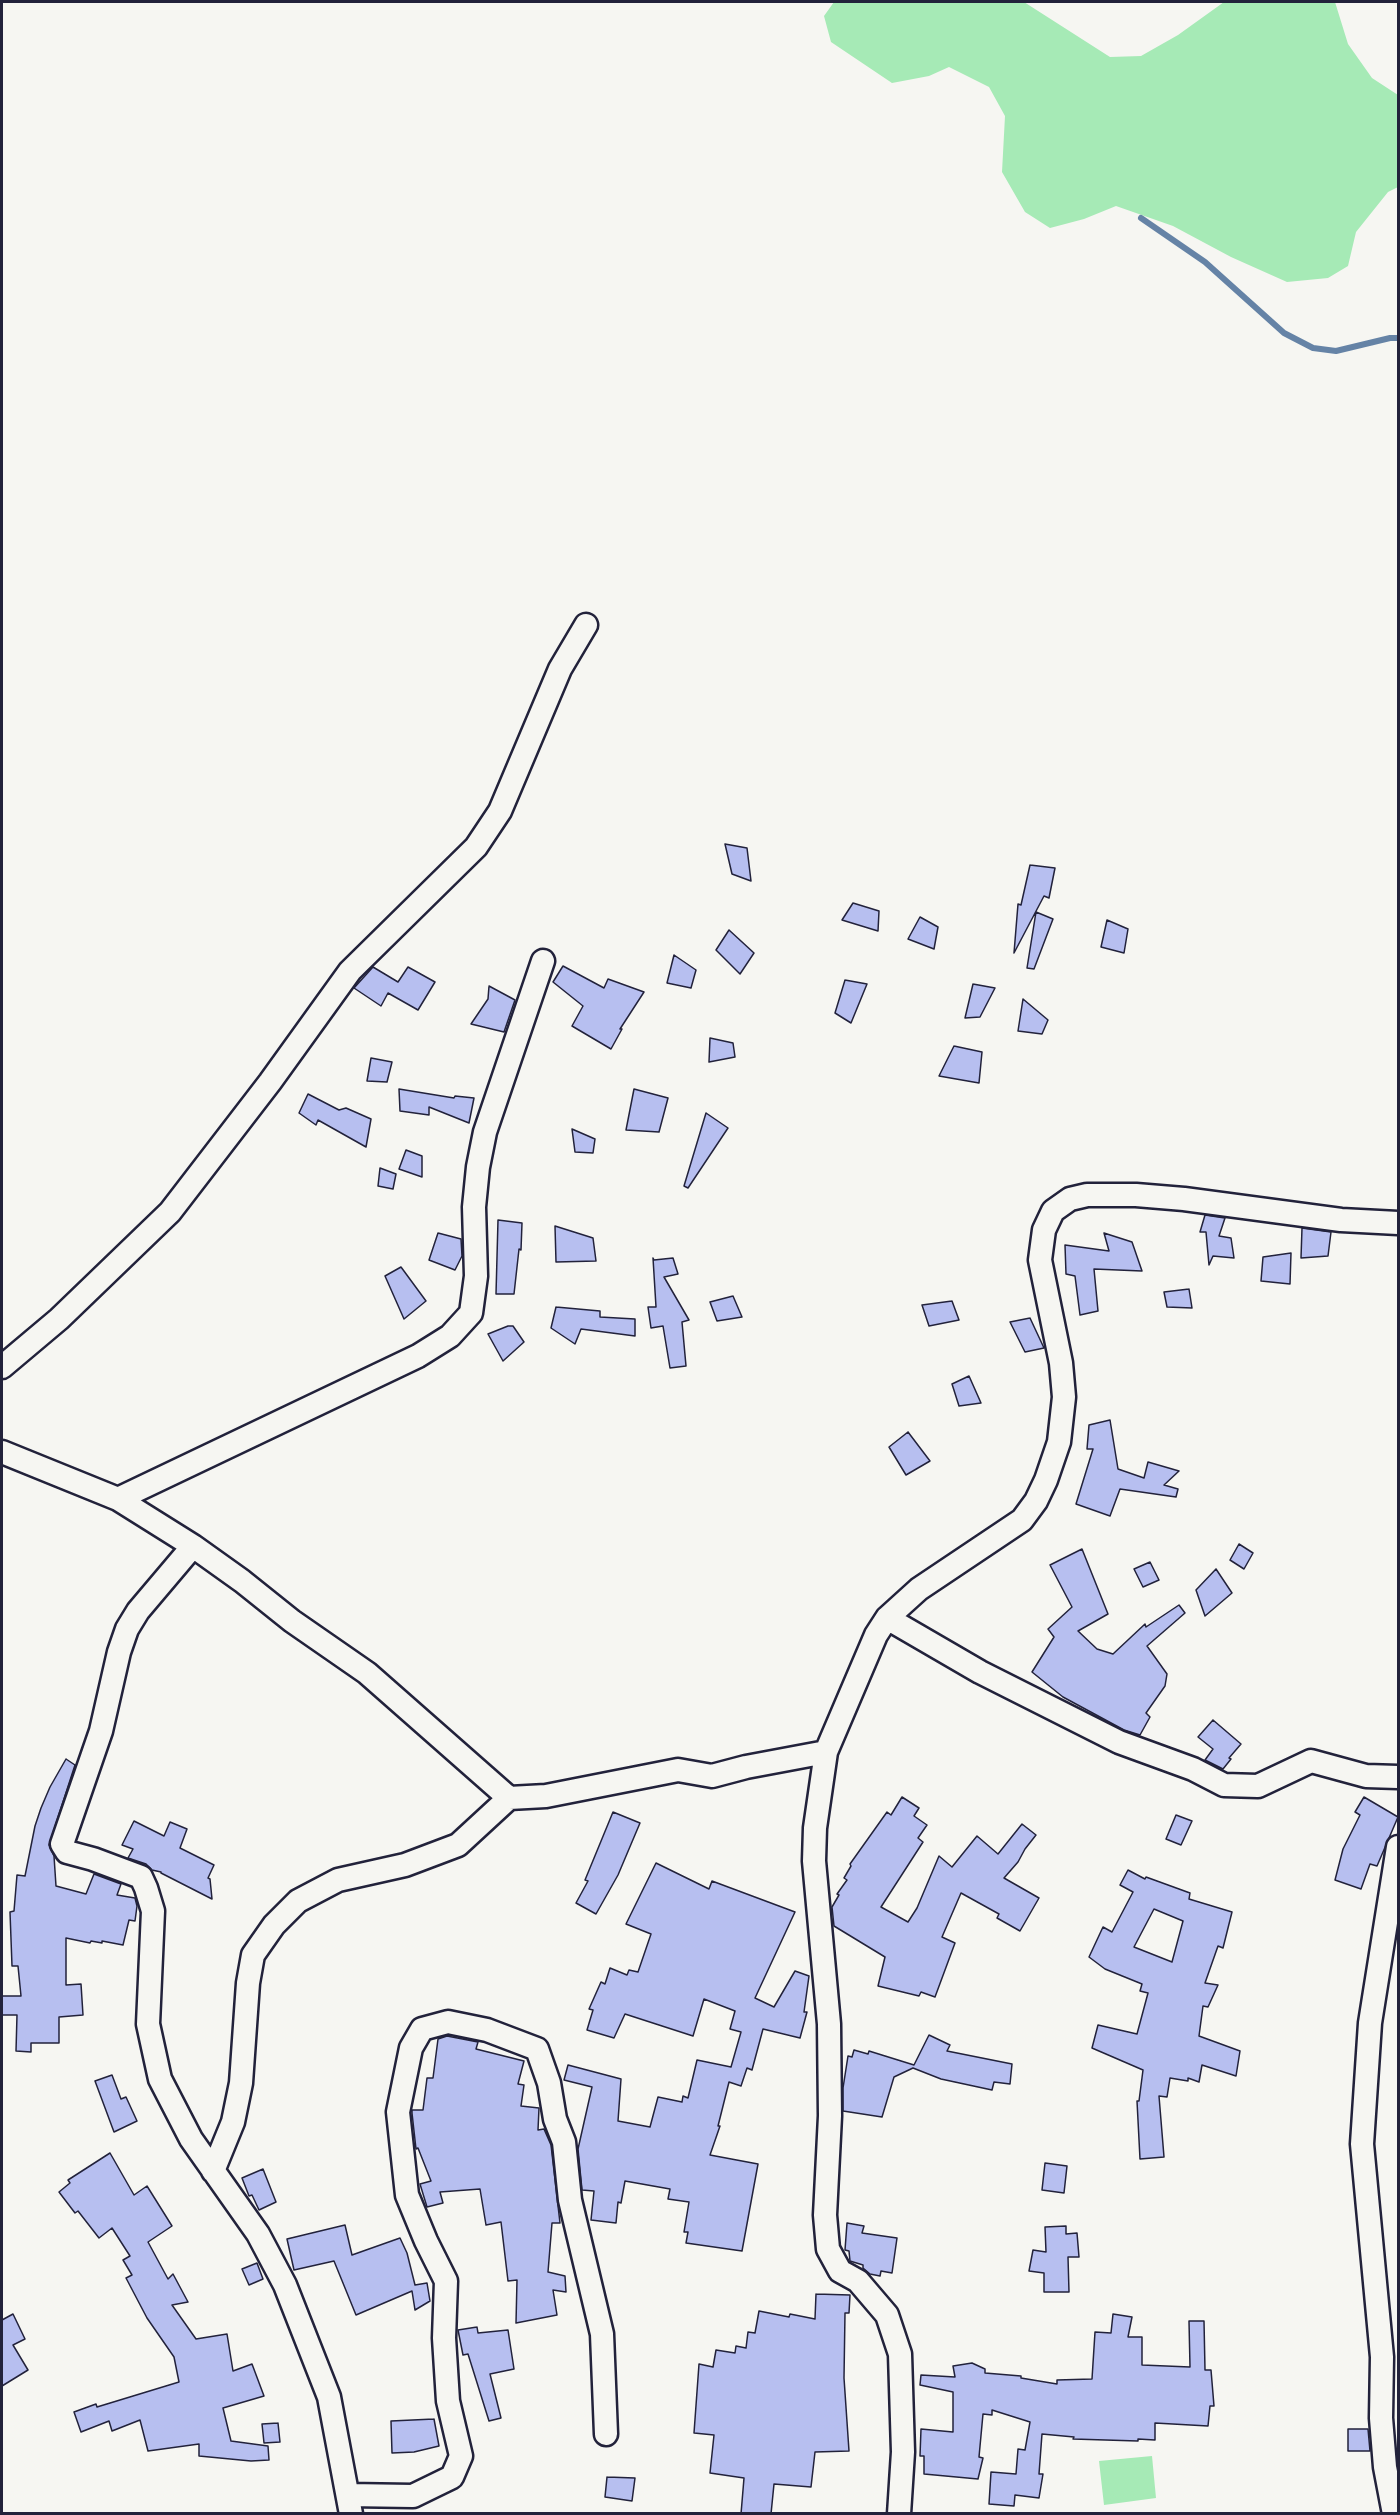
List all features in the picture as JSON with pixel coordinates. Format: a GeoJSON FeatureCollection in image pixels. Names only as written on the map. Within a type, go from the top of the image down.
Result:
{"type":"FeatureCollection","features":[{"type":"Feature","properties":{"kind":"street"},"geometry":{"type":"LineString","coordinates":[[2,1367],[58,1319],[170,1212],[270,1082],[350,971],[476,847],[500,811],[560,669],[586,625]]}},
{"type":"Feature","properties":{"kind":"street"},"geometry":{"type":"LineString","coordinates":[[118,1498],[418,1356],[450,1336],[471,1313],[476,1276],[474,1206],[485,1132],[543,961]]}},
{"type":"Feature","properties":{"kind":"street"},"geometry":{"type":"LineString","coordinates":[[899,2514],[903,2452],[900,2354],[887,2315],[858,2282],[840,2271],[828,2249],[825,2215],[830,2116],[829,2024],[814,1861],[815,1828],[826,1752],[876,1635],[887,1618],[919,1589],[1022,1520],[1046,1480],[1059,1442],[1064,1397],[1061,1363],[1040,1260],[1044,1230],[1053,1211],[1070,1199],[1087,1195],[1136,1195],[1184,1199],[1341,1220],[1398,1223]]}},
{"type":"Feature","properties":{"kind":"street"},"geometry":{"type":"LineString","coordinates":[[2,1452],[118,1498],[193,1546],[367,1674],[509,1798]]}},
{"type":"Feature","properties":{"kind":"street"},"geometry":{"type":"LineString","coordinates":[[193,1546],[138,1611],[127,1629],[118,1652],[101,1731],[62,1844],[67,1852],[141,1877],[147,1888],[153,1911],[148,2024],[160,2079],[191,2139],[258,2234],[285,2285],[329,2397],[350,2505],[413,2496],[452,2477],[461,2456],[448,2401],[444,2337],[446,2281],[407,2195],[398,2112],[411,2048],[422,2030],[448,2022],[487,2030],[537,2049],[549,2083],[555,2119],[564,2142],[570,2199],[602,2334],[606,2434]]}},
{"type":"Feature","properties":{"kind":"street"},"geometry":{"type":"LineString","coordinates":[[887,1618],[980,1672],[1108,1737],[1193,1768],[1224,1785],[1258,1786],[1311,1761],[1366,1776],[1398,1777]]}},
{"type":"Feature","properties":{"kind":"street"},"geometry":{"type":"LineString","coordinates":[[213,2171],[233,2122],[241,2084],[248,1983],[253,1955],[274,1925],[298,1901],[338,1880],[405,1865],[458,1845],[509,1798],[546,1796],[678,1770],[712,1776],[826,1752]]}},
{"type":"Feature","properties":{"kind":"street"},"geometry":{"type":"LineString","coordinates":[[1394,2514],[1385,2467],[1381,2418],[1382,2357],[1362,2144],[1370,2023],[1398,1847]]}},
{"type":"Feature","properties":{"kind":"green space"},"geometry":{"type":"Polygon","coordinates":[[[834,2],[1024,2],[1110,57],[1141,56],[1178,35],[1224,2],[1335,2],[1348,44],[1372,78],[1398,95],[1398,187],[1388,192],[1356,232],[1348,266],[1328,278],[1287,282],[1231,257],[1173,226],[1116,206],[1084,219],[1050,228],[1025,212],[1002,172],[1005,116],[989,87],[949,67],[929,76],[892,83],[831,42],[824,16],[834,2]]]}},
{"type":"Feature","properties":{"kind":"green space"},"geometry":{"type":"Polygon","coordinates":[[[1152,2456],[1156,2498],[1104,2505],[1099,2461],[1152,2456]]]}},
{"type":"Feature","properties":{"kind":"building"},"geometry":{"type":"Polygon","coordinates":[[[725,844],[747,848],[751,881],[732,874],[725,844]]]}},
{"type":"Feature","properties":{"kind":"building"},"geometry":{"type":"Polygon","coordinates":[[[1030,865],[1055,868],[1049,898],[1044,896],[1014,953],[1018,904],[1021,905],[1030,865]]]}},
{"type":"Feature","properties":{"kind":"building"},"geometry":{"type":"Polygon","coordinates":[[[853,903],[879,911],[878,931],[842,920],[853,903]]]}},
{"type":"Feature","properties":{"kind":"building"},"geometry":{"type":"Polygon","coordinates":[[[1036,912],[1053,919],[1034,969],[1027,968],[1036,912]]]}},
{"type":"Feature","properties":{"kind":"building"},"geometry":{"type":"Polygon","coordinates":[[[920,917],[938,927],[934,949],[908,939],[920,917]]]}},
{"type":"Feature","properties":{"kind":"building"},"geometry":{"type":"Polygon","coordinates":[[[1107,920],[1128,929],[1124,953],[1101,947],[1107,920]]]}},
{"type":"Feature","properties":{"kind":"building"},"geometry":{"type":"Polygon","coordinates":[[[729,930],[754,953],[740,974],[716,950],[729,930]]]}},
{"type":"Feature","properties":{"kind":"building"},"geometry":{"type":"Polygon","coordinates":[[[674,955],[696,970],[691,988],[667,983],[674,955]]]}},
{"type":"Feature","properties":{"kind":"building"},"geometry":{"type":"Polygon","coordinates":[[[563,966],[604,988],[608,979],[644,992],[620,1029],[622,1029],[611,1049],[572,1026],[583,1006],[553,982],[563,966]]]}},
{"type":"Feature","properties":{"kind":"building"},"geometry":{"type":"Polygon","coordinates":[[[373,967],[398,982],[408,967],[435,982],[418,1010],[388,993],[381,1006],[354,988],[373,967]]]}},
{"type":"Feature","properties":{"kind":"building"},"geometry":{"type":"Polygon","coordinates":[[[845,980],[867,984],[851,1023],[835,1013],[845,980]]]}},
{"type":"Feature","properties":{"kind":"building"},"geometry":{"type":"Polygon","coordinates":[[[973,984],[995,988],[980,1017],[965,1018],[973,984]]]}},
{"type":"Feature","properties":{"kind":"building"},"geometry":{"type":"Polygon","coordinates":[[[489,986],[515,1000],[504,1032],[471,1024],[488,999],[489,986]]]}},
{"type":"Feature","properties":{"kind":"building"},"geometry":{"type":"Polygon","coordinates":[[[1023,999],[1048,1020],[1042,1034],[1018,1031],[1023,999]]]}},
{"type":"Feature","properties":{"kind":"building"},"geometry":{"type":"Polygon","coordinates":[[[710,1038],[733,1043],[735,1057],[709,1062],[710,1038]]]}},
{"type":"Feature","properties":{"kind":"building"},"geometry":{"type":"Polygon","coordinates":[[[954,1046],[982,1052],[979,1083],[939,1076],[954,1046]]]}},
{"type":"Feature","properties":{"kind":"building"},"geometry":{"type":"Polygon","coordinates":[[[371,1058],[392,1062],[387,1082],[367,1081],[371,1058]]]}},
{"type":"Feature","properties":{"kind":"building"},"geometry":{"type":"Polygon","coordinates":[[[399,1089],[454,1098],[455,1096],[474,1098],[469,1123],[429,1107],[429,1115],[400,1111],[399,1089]]]}},
{"type":"Feature","properties":{"kind":"building"},"geometry":{"type":"Polygon","coordinates":[[[634,1089],[668,1098],[659,1132],[626,1130],[634,1089]]]}},
{"type":"Feature","properties":{"kind":"building"},"geometry":{"type":"Polygon","coordinates":[[[308,1094],[339,1110],[346,1108],[371,1119],[366,1147],[318,1120],[316,1125],[299,1113],[308,1094]]]}},
{"type":"Feature","properties":{"kind":"building"},"geometry":{"type":"Polygon","coordinates":[[[706,1113],[728,1128],[688,1188],[684,1186],[706,1113]]]}},
{"type":"Feature","properties":{"kind":"building"},"geometry":{"type":"Polygon","coordinates":[[[572,1129],[595,1139],[593,1153],[575,1152],[572,1129]]]}},
{"type":"Feature","properties":{"kind":"building"},"geometry":{"type":"Polygon","coordinates":[[[406,1150],[422,1156],[422,1177],[399,1169],[406,1150]]]}},
{"type":"Feature","properties":{"kind":"building"},"geometry":{"type":"Polygon","coordinates":[[[380,1168],[396,1174],[393,1189],[378,1186],[380,1168]]]}},
{"type":"Feature","properties":{"kind":"building"},"geometry":{"type":"Polygon","coordinates":[[[1205,1215],[1225,1218],[1219,1236],[1231,1238],[1234,1258],[1213,1256],[1209,1265],[1206,1232],[1200,1232],[1205,1215]]]}},
{"type":"Feature","properties":{"kind":"building"},"geometry":{"type":"Polygon","coordinates":[[[498,1220],[522,1223],[521,1250],[519,1249],[514,1294],[496,1294],[498,1220]]]}},
{"type":"Feature","properties":{"kind":"building"},"geometry":{"type":"Polygon","coordinates":[[[555,1226],[593,1238],[596,1261],[556,1262],[555,1226]]]}},
{"type":"Feature","properties":{"kind":"building"},"geometry":{"type":"Polygon","coordinates":[[[1302,1228],[1331,1232],[1328,1256],[1301,1258],[1302,1228]]]}},
{"type":"Feature","properties":{"kind":"building"},"geometry":{"type":"Polygon","coordinates":[[[438,1233],[461,1239],[462,1256],[455,1270],[429,1260],[438,1233]]]}},
{"type":"Feature","properties":{"kind":"building"},"geometry":{"type":"Polygon","coordinates":[[[1104,1233],[1132,1242],[1142,1271],[1094,1269],[1098,1311],[1080,1315],[1075,1276],[1066,1274],[1065,1245],[1109,1251],[1104,1233]]]}},
{"type":"Feature","properties":{"kind":"building"},"geometry":{"type":"Polygon","coordinates":[[[1291,1253],[1290,1284],[1261,1281],[1263,1257],[1291,1253]]]}},
{"type":"Feature","properties":{"kind":"building"},"geometry":{"type":"Polygon","coordinates":[[[653,1258],[654,1260],[673,1258],[678,1274],[664,1277],[689,1320],[682,1322],[686,1366],[670,1368],[663,1326],[651,1328],[648,1307],[656,1307],[653,1258]]]}},
{"type":"Feature","properties":{"kind":"building"},"geometry":{"type":"Polygon","coordinates":[[[401,1267],[426,1301],[404,1319],[385,1276],[401,1267]]]}},
{"type":"Feature","properties":{"kind":"building"},"geometry":{"type":"Polygon","coordinates":[[[1189,1289],[1192,1308],[1167,1307],[1164,1292],[1189,1289]]]}},
{"type":"Feature","properties":{"kind":"building"},"geometry":{"type":"Polygon","coordinates":[[[733,1296],[742,1317],[717,1321],[710,1302],[733,1296]]]}},
{"type":"Feature","properties":{"kind":"building"},"geometry":{"type":"Polygon","coordinates":[[[952,1301],[959,1320],[929,1326],[922,1305],[952,1301]]]}},
{"type":"Feature","properties":{"kind":"building"},"geometry":{"type":"Polygon","coordinates":[[[556,1307],[600,1311],[600,1317],[635,1319],[635,1336],[581,1329],[575,1344],[551,1328],[556,1307]]]}},
{"type":"Feature","properties":{"kind":"building"},"geometry":{"type":"Polygon","coordinates":[[[1030,1318],[1044,1348],[1025,1352],[1010,1322],[1030,1318]]]}},
{"type":"Feature","properties":{"kind":"building"},"geometry":{"type":"Polygon","coordinates":[[[513,1326],[524,1342],[503,1361],[488,1334],[513,1326]]]}},
{"type":"Feature","properties":{"kind":"building"},"geometry":{"type":"Polygon","coordinates":[[[969,1376],[981,1403],[959,1406],[952,1384],[969,1376]]]}},
{"type":"Feature","properties":{"kind":"building"},"geometry":{"type":"Polygon","coordinates":[[[1110,1420],[1118,1469],[1144,1478],[1148,1462],[1179,1471],[1164,1485],[1178,1489],[1176,1497],[1120,1489],[1110,1516],[1076,1504],[1093,1449],[1087,1449],[1089,1425],[1110,1420]]]}},
{"type":"Feature","properties":{"kind":"building"},"geometry":{"type":"Polygon","coordinates":[[[908,1432],[930,1461],[906,1475],[889,1447],[908,1432]]]}},
{"type":"Feature","properties":{"kind":"building"},"geometry":{"type":"Polygon","coordinates":[[[1239,1544],[1253,1553],[1244,1569],[1230,1560],[1239,1544]]]}},
{"type":"Feature","properties":{"kind":"building"},"geometry":{"type":"Polygon","coordinates":[[[1082,1549],[1108,1614],[1078,1631],[1097,1649],[1113,1654],[1145,1624],[1146,1627],[1179,1605],[1185,1613],[1147,1646],[1167,1674],[1165,1686],[1146,1713],[1150,1717],[1140,1735],[1124,1730],[1063,1697],[1032,1672],[1054,1637],[1048,1629],[1072,1607],[1050,1565],[1082,1549]]]}},
{"type":"Feature","properties":{"kind":"building"},"geometry":{"type":"Polygon","coordinates":[[[1150,1562],[1159,1580],[1143,1587],[1134,1569],[1150,1562]]]}},
{"type":"Feature","properties":{"kind":"building"},"geometry":{"type":"Polygon","coordinates":[[[1216,1569],[1232,1593],[1205,1616],[1196,1590],[1216,1569]]]}},
{"type":"Feature","properties":{"kind":"building"},"geometry":{"type":"Polygon","coordinates":[[[1213,1720],[1241,1744],[1223,1769],[1205,1760],[1213,1749],[1198,1737],[1213,1720]]]}},
{"type":"Feature","properties":{"kind":"building"},"geometry":{"type":"Polygon","coordinates":[[[66,1759],[75,1765],[49,1845],[54,1856],[56,1886],[86,1894],[94,1874],[121,1884],[117,1895],[135,1898],[137,1906],[135,1921],[129,1920],[123,1945],[102,1941],[102,1943],[91,1941],[90,1943],[66,1938],[66,1985],[81,1984],[83,2015],[59,2017],[59,2043],[31,2043],[31,2052],[16,2051],[17,2015],[2,2015],[2,1996],[21,1996],[18,1966],[12,1966],[10,1912],[14,1911],[17,1875],[25,1876],[41,1808],[66,1759]]]}},
{"type":"Feature","properties":{"kind":"building"},"geometry":{"type":"Polygon","coordinates":[[[902,1797],[919,1808],[914,1816],[927,1825],[918,1838],[923,1842],[881,1907],[908,1922],[917,1908],[939,1856],[952,1867],[977,1836],[998,1854],[1022,1824],[1036,1835],[1004,1878],[1039,1898],[1020,1931],[997,1918],[999,1914],[961,1893],[942,1937],[955,1943],[935,1997],[921,1992],[919,1996],[878,1986],[885,1957],[834,1926],[832,1907],[839,1895],[837,1894],[847,1880],[844,1878],[850,1864],[887,1812],[891,1815],[902,1797]]]}},
{"type":"Feature","properties":{"kind":"building"},"geometry":{"type":"Polygon","coordinates":[[[1364,1797],[1398,1817],[1377,1866],[1370,1864],[1361,1889],[1335,1880],[1343,1849],[1360,1815],[1355,1812],[1364,1797]]]}},
{"type":"Feature","properties":{"kind":"building"},"geometry":{"type":"Polygon","coordinates":[[[613,1812],[640,1823],[618,1875],[596,1914],[576,1903],[588,1881],[585,1880],[613,1812]]]}},
{"type":"Feature","properties":{"kind":"building"},"geometry":{"type":"Polygon","coordinates":[[[1176,1815],[1192,1821],[1181,1845],[1166,1839],[1176,1815]]]}},
{"type":"Feature","properties":{"kind":"building"},"geometry":{"type":"Polygon","coordinates":[[[134,1821],[164,1836],[170,1822],[187,1829],[180,1848],[214,1865],[208,1878],[212,1899],[161,1872],[152,1870],[146,1864],[128,1858],[133,1849],[122,1845],[134,1821]]]}},
{"type":"Feature","properties":{"kind":"building"},"geometry":{"type":"Polygon","coordinates":[[[656,1863],[709,1889],[712,1881],[795,1912],[755,1998],[774,2007],[795,1971],[809,1976],[804,2012],[807,2012],[800,2038],[763,2029],[752,2070],[747,2068],[741,2086],[729,2082],[718,2126],[720,2126],[710,2155],[758,2164],[742,2251],[686,2243],[688,2232],[684,2232],[689,2202],[668,2199],[670,2189],[625,2181],[621,2203],[618,2202],[616,2223],[591,2220],[594,2191],[582,2190],[578,2149],[592,2087],[564,2080],[568,2065],[621,2079],[618,2121],[650,2127],[658,2097],[682,2102],[683,2096],[688,2098],[697,2060],[731,2067],[741,2032],[730,2029],[735,2011],[704,1999],[693,2036],[625,2014],[614,2038],[587,2030],[593,2010],[589,2009],[601,1982],[605,1984],[610,1968],[627,1975],[629,1970],[638,1972],[651,1934],[626,1924],[656,1863]]]}},
{"type":"Feature","properties":{"kind":"building"},"geometry":{"type":"Polygon","coordinates":[[[1128,1870],[1145,1879],[1146,1877],[1190,1893],[1189,1899],[1232,1912],[1223,1948],[1218,1946],[1205,1983],[1218,1985],[1208,2007],[1203,2006],[1199,2036],[1240,2051],[1236,2076],[1202,2065],[1199,2082],[1188,2078],[1188,2081],[1170,2078],[1167,2097],[1159,2096],[1164,2157],[1140,2159],[1137,2101],[1139,2101],[1143,2070],[1092,2048],[1098,2025],[1137,2034],[1148,1993],[1140,1991],[1142,1984],[1105,1969],[1089,1957],[1103,1927],[1112,1932],[1133,1892],[1120,1885],[1128,1870]],[[1154,1909],[1134,1947],[1172,1962],[1183,1921],[1154,1909]]]}},
{"type":"Feature","properties":{"kind":"building"},"geometry":{"type":"Polygon","coordinates":[[[929,2035],[950,2045],[947,2051],[1012,2064],[1010,2084],[994,2082],[992,2090],[941,2079],[913,2068],[894,2077],[882,2117],[843,2111],[843,2088],[848,2056],[852,2057],[854,2050],[868,2054],[869,2051],[914,2065],[929,2035]]]}},
{"type":"Feature","properties":{"kind":"building"},"geometry":{"type":"Polygon","coordinates":[[[447,2036],[478,2042],[476,2049],[524,2061],[518,2084],[524,2085],[521,2106],[539,2108],[538,2130],[544,2129],[551,2145],[560,2223],[552,2223],[548,2272],[565,2276],[566,2292],[553,2290],[557,2315],[516,2323],[517,2280],[508,2281],[501,2222],[486,2225],[480,2189],[440,2192],[443,2203],[427,2207],[420,2184],[431,2181],[418,2148],[416,2149],[412,2110],[423,2110],[427,2078],[433,2078],[438,2039],[447,2036]]]}},
{"type":"Feature","properties":{"kind":"building"},"geometry":{"type":"Polygon","coordinates":[[[112,2075],[121,2099],[126,2097],[137,2121],[114,2132],[95,2081],[112,2075]]]}},
{"type":"Feature","properties":{"kind":"building"},"geometry":{"type":"Polygon","coordinates":[[[110,2153],[134,2195],[147,2186],[172,2226],[148,2242],[168,2279],[173,2274],[188,2302],[172,2305],[196,2339],[227,2334],[233,2371],[252,2364],[264,2396],[223,2408],[231,2441],[268,2446],[269,2460],[251,2461],[199,2456],[199,2444],[148,2451],[140,2420],[112,2431],[109,2421],[81,2432],[74,2412],[179,2382],[174,2357],[147,2318],[126,2278],[132,2275],[123,2260],[130,2256],[112,2228],[99,2238],[78,2211],[75,2213],[59,2192],[70,2183],[68,2180],[110,2153]]]}},
{"type":"Feature","properties":{"kind":"building"},"geometry":{"type":"Polygon","coordinates":[[[1045,2163],[1067,2166],[1064,2193],[1042,2190],[1045,2163]]]}},
{"type":"Feature","properties":{"kind":"building"},"geometry":{"type":"Polygon","coordinates":[[[263,2169],[276,2202],[259,2210],[252,2195],[249,2196],[242,2178],[263,2169]]]}},
{"type":"Feature","properties":{"kind":"building"},"geometry":{"type":"Polygon","coordinates":[[[847,2223],[864,2226],[862,2233],[897,2238],[892,2273],[881,2271],[880,2276],[870,2274],[863,2268],[863,2265],[850,2261],[849,2251],[845,2250],[847,2223]]]}},
{"type":"Feature","properties":{"kind":"building"},"geometry":{"type":"Polygon","coordinates":[[[345,2225],[352,2255],[400,2238],[407,2253],[415,2285],[427,2283],[430,2301],[415,2310],[412,2291],[356,2315],[334,2261],[294,2270],[287,2239],[345,2225]]]}},
{"type":"Feature","properties":{"kind":"building"},"geometry":{"type":"Polygon","coordinates":[[[1066,2226],[1066,2234],[1077,2233],[1079,2257],[1068,2257],[1069,2292],[1044,2292],[1044,2273],[1029,2271],[1033,2250],[1046,2252],[1045,2227],[1066,2226]]]}},
{"type":"Feature","properties":{"kind":"building"},"geometry":{"type":"Polygon","coordinates":[[[257,2263],[263,2279],[249,2285],[242,2269],[257,2263]]]}},
{"type":"Feature","properties":{"kind":"building"},"geometry":{"type":"Polygon","coordinates":[[[816,2294],[850,2295],[849,2313],[845,2313],[844,2378],[849,2451],[815,2452],[811,2487],[774,2484],[771,2514],[741,2514],[744,2478],[710,2473],[714,2435],[694,2433],[699,2364],[713,2367],[716,2350],[735,2353],[736,2346],[746,2348],[748,2332],[755,2333],[759,2311],[815,2319],[816,2294]]]}},
{"type":"Feature","properties":{"kind":"building"},"geometry":{"type":"Polygon","coordinates":[[[13,2314],[25,2339],[13,2345],[28,2370],[2,2386],[2,2320],[13,2314]]]}},
{"type":"Feature","properties":{"kind":"building"},"geometry":{"type":"Polygon","coordinates":[[[1113,2314],[1132,2317],[1128,2337],[1142,2337],[1142,2365],[1190,2367],[1189,2321],[1204,2321],[1205,2370],[1211,2370],[1214,2406],[1210,2406],[1208,2426],[1155,2423],[1155,2440],[1138,2439],[1138,2441],[1073,2439],[1074,2437],[1042,2434],[1039,2474],[1043,2474],[1039,2498],[1015,2495],[1014,2506],[989,2504],[991,2472],[1016,2474],[1018,2449],[1025,2450],[1030,2422],[992,2410],[992,2415],[983,2414],[979,2457],[983,2458],[978,2479],[924,2474],[924,2456],[920,2456],[921,2429],[953,2432],[953,2392],[920,2385],[921,2375],[955,2377],[953,2366],[972,2363],[985,2369],[985,2373],[1021,2376],[1021,2378],[1057,2384],[1057,2380],[1092,2379],[1095,2332],[1111,2333],[1113,2314]]]}},
{"type":"Feature","properties":{"kind":"building"},"geometry":{"type":"Polygon","coordinates":[[[477,2327],[478,2333],[508,2330],[514,2369],[490,2374],[501,2418],[489,2421],[468,2354],[463,2355],[458,2330],[477,2327]]]}},
{"type":"Feature","properties":{"kind":"building"},"geometry":{"type":"Polygon","coordinates":[[[434,2419],[439,2446],[414,2452],[392,2453],[391,2421],[434,2419]]]}},
{"type":"Feature","properties":{"kind":"building"},"geometry":{"type":"Polygon","coordinates":[[[278,2423],[280,2442],[264,2443],[262,2424],[278,2423]]]}},
{"type":"Feature","properties":{"kind":"building"},"geometry":{"type":"Polygon","coordinates":[[[1348,2429],[1368,2429],[1370,2451],[1348,2451],[1348,2429]]]}},
{"type":"Feature","properties":{"kind":"building"},"geometry":{"type":"Polygon","coordinates":[[[607,2477],[635,2478],[632,2501],[605,2497],[607,2477]]]}},
{"type":"Feature","properties":{"kind":"waterway"},"geometry":{"type":"LineString","coordinates":[[1141,218],[1205,262],[1284,333],[1313,348],[1336,351],[1398,338]]}}]}
